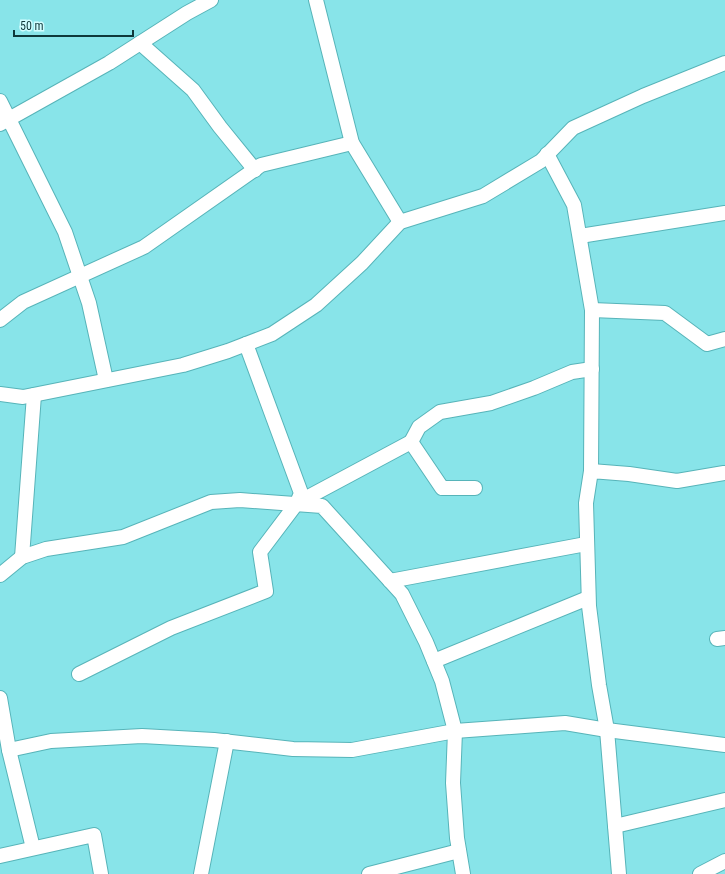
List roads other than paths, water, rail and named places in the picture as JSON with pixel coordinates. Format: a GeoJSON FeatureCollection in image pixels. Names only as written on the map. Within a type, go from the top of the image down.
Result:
{"type":"FeatureCollection","features":[{"type":"Feature","properties":{"kind":"street"},"geometry":{"type":"LineString","coordinates":[[4,121],[109,63],[186,13],[211,0]]}},
{"type":"Feature","properties":{"kind":"street"},"geometry":{"type":"LineString","coordinates":[[316,0],[352,143],[400,222]]}},
{"type":"Feature","properties":{"kind":"street"},"geometry":{"type":"LineString","coordinates":[[140,43],[193,90],[220,128],[255,170]]}},
{"type":"Feature","properties":{"kind":"street"},"geometry":{"type":"LineString","coordinates":[[0,394],[23,397],[183,365],[272,334],[316,305],[362,263],[400,222],[483,196],[541,161],[572,128],[643,96],[725,63]]}},
{"type":"Feature","properties":{"kind":"street"},"geometry":{"type":"LineString","coordinates":[[0,101],[4,121],[65,232],[89,303],[106,380]]}},
{"type":"Feature","properties":{"kind":"street"},"geometry":{"type":"LineString","coordinates":[[0,320],[23,302],[144,246],[262,165],[352,143]]}},
{"type":"Feature","properties":{"kind":"street"},"geometry":{"type":"LineString","coordinates":[[547,154],[574,204],[592,310],[591,471],[586,503],[588,598],[599,685],[607,730],[620,874]]}},
{"type":"Feature","properties":{"kind":"street"},"geometry":{"type":"LineString","coordinates":[[580,236],[725,213]]}},
{"type":"Feature","properties":{"kind":"street"},"geometry":{"type":"LineString","coordinates":[[592,310],[665,313],[707,344],[725,339]]}},
{"type":"Feature","properties":{"kind":"street"},"geometry":{"type":"LineString","coordinates":[[79,674],[171,628],[266,590],[260,552],[296,503],[301,493],[246,344]]}},
{"type":"Feature","properties":{"kind":"street"},"geometry":{"type":"LineString","coordinates":[[296,503],[411,442],[419,426],[440,412],[491,403],[534,388],[572,372],[592,369]]}},
{"type":"Feature","properties":{"kind":"street"},"geometry":{"type":"LineString","coordinates":[[22,557],[34,395]]}},
{"type":"Feature","properties":{"kind":"street"},"geometry":{"type":"LineString","coordinates":[[411,442],[442,488],[474,488]]}},
{"type":"Feature","properties":{"kind":"street"},"geometry":{"type":"LineString","coordinates":[[591,471],[629,474],[676,482],[724,473]]}},
{"type":"Feature","properties":{"kind":"street"},"geometry":{"type":"LineString","coordinates":[[0,575],[22,557],[46,549],[123,537],[211,502],[240,500],[322,506],[402,594],[442,681],[455,730],[453,783],[459,851],[463,874]]}},
{"type":"Feature","properties":{"kind":"street"},"geometry":{"type":"LineString","coordinates":[[390,581],[586,544]]}},
{"type":"Feature","properties":{"kind":"street"},"geometry":{"type":"LineString","coordinates":[[434,661],[588,598]]}},
{"type":"Feature","properties":{"kind":"street"},"geometry":{"type":"LineString","coordinates":[[0,698],[9,750],[33,848]]}},
{"type":"Feature","properties":{"kind":"street"},"geometry":{"type":"LineString","coordinates":[[9,750],[51,741],[142,736],[227,741],[293,749],[352,750],[455,730],[565,724],[725,745]]}},
{"type":"Feature","properties":{"kind":"street"},"geometry":{"type":"LineString","coordinates":[[201,874],[227,741]]}},
{"type":"Feature","properties":{"kind":"street"},"geometry":{"type":"LineString","coordinates":[[615,826],[725,800]]}},
{"type":"Feature","properties":{"kind":"street"},"geometry":{"type":"LineString","coordinates":[[0,856],[94,835],[101,874]]}},
{"type":"Feature","properties":{"kind":"street"},"geometry":{"type":"LineString","coordinates":[[369,874],[459,851]]}},
{"type":"Feature","properties":{"kind":"street"},"geometry":{"type":"LineString","coordinates":[[700,874],[725,861]]}}]}
